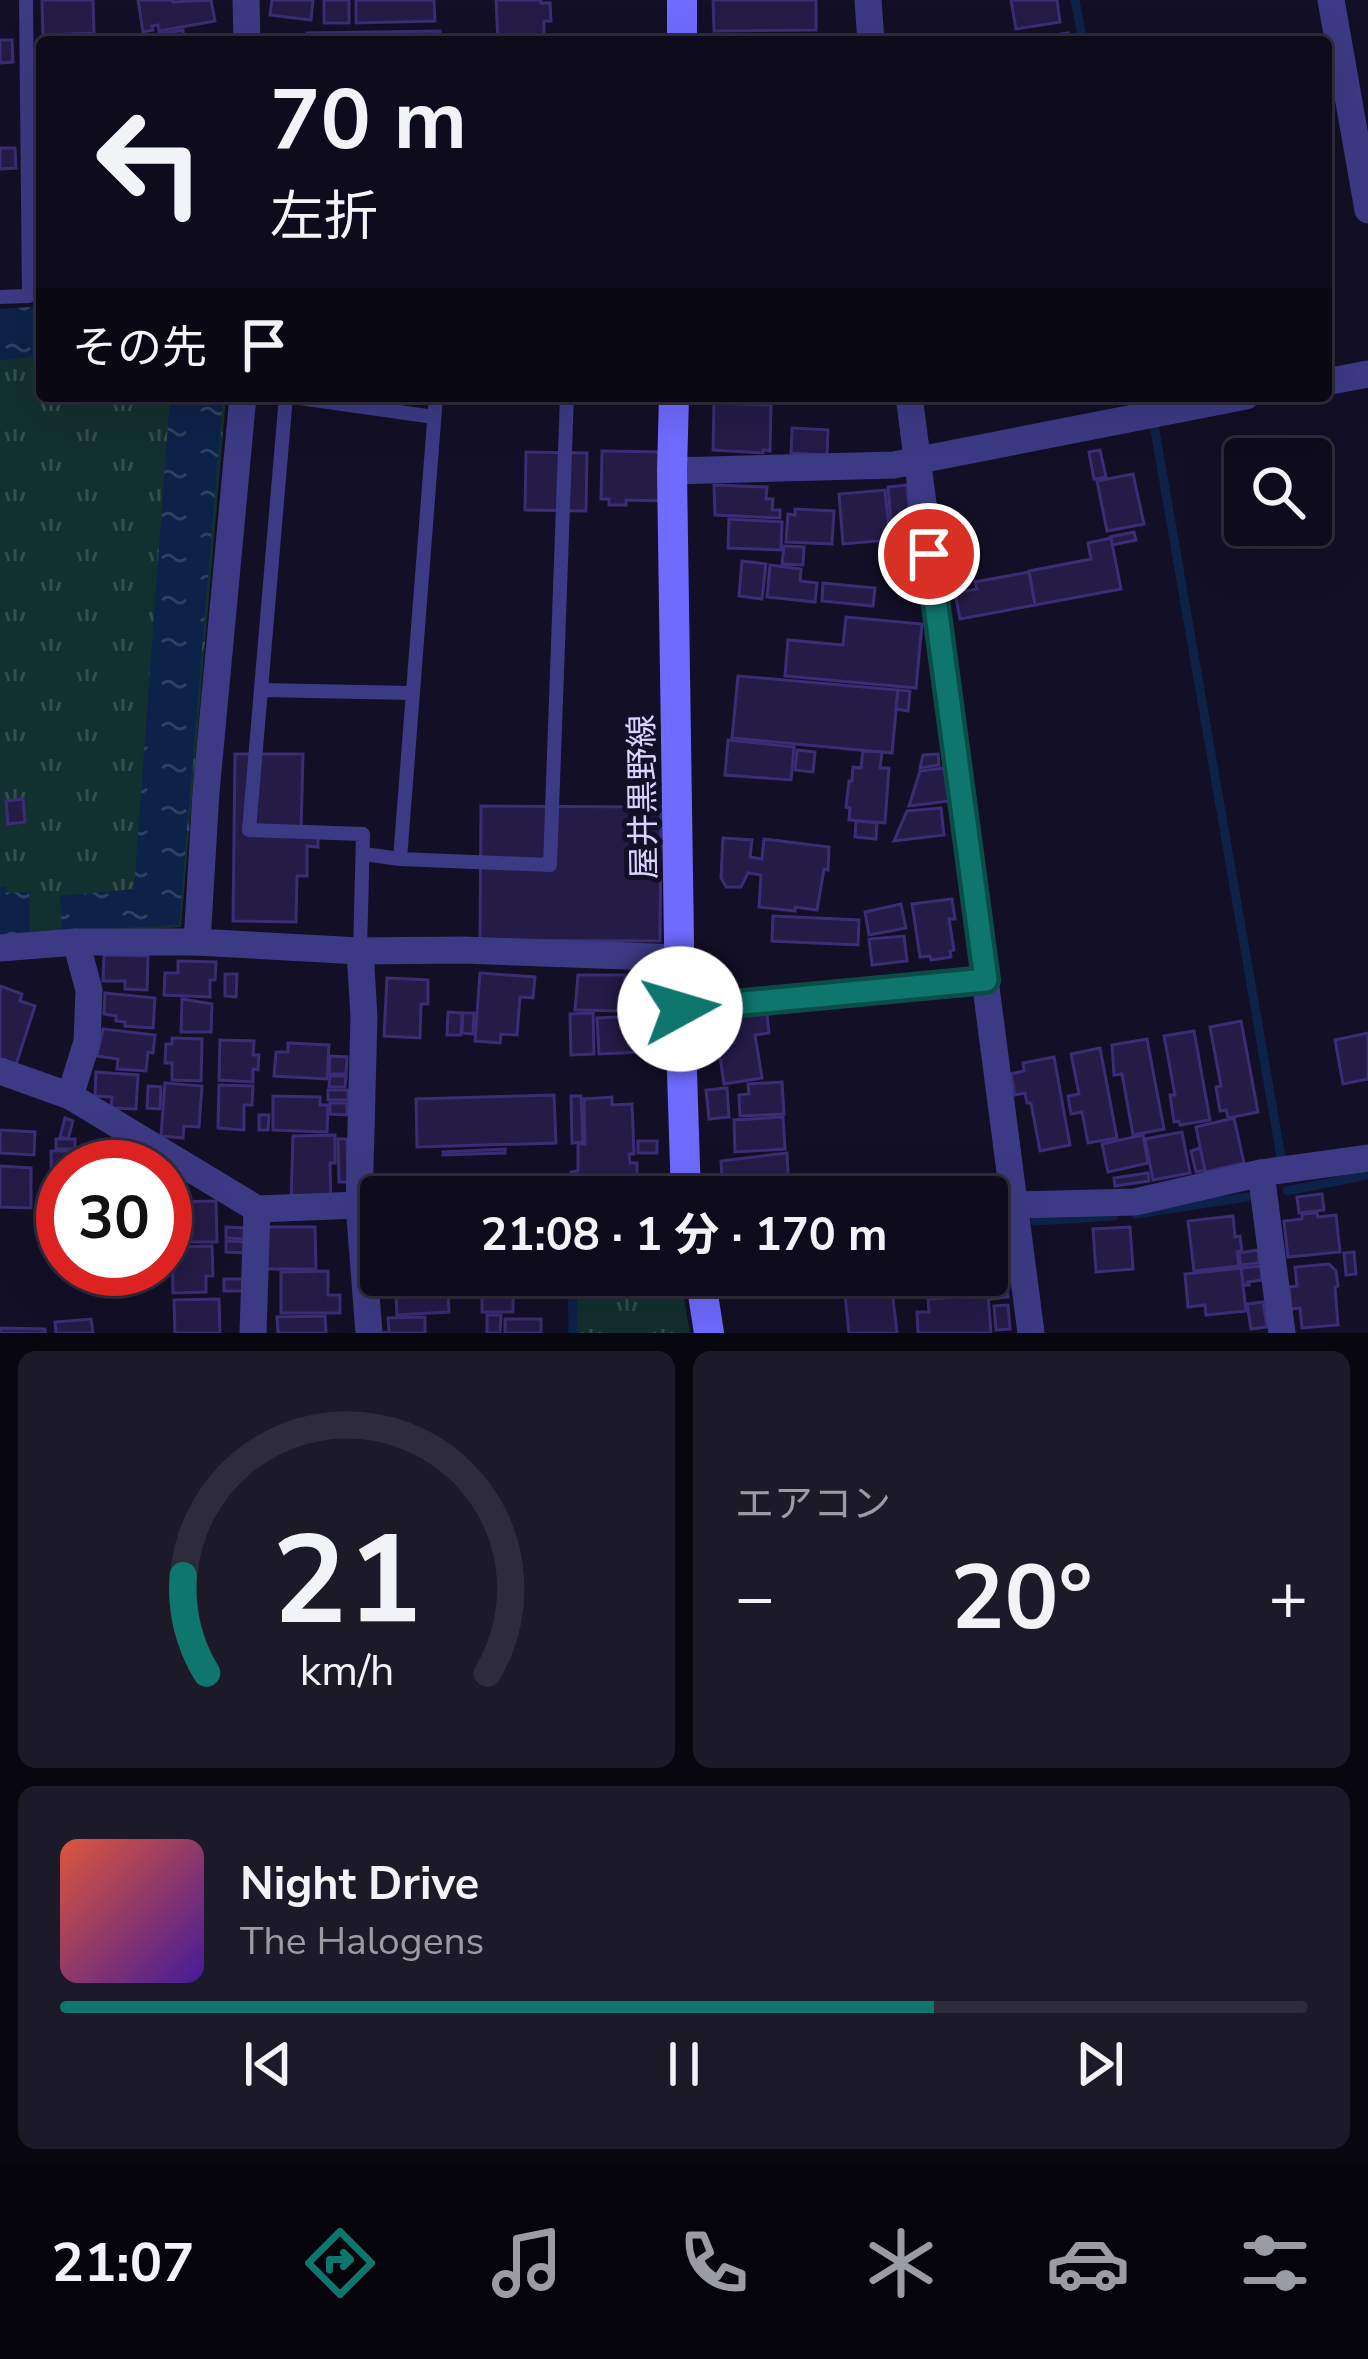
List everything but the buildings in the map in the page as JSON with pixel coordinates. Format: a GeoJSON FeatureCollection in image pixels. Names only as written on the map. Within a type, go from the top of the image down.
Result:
{"type":"FeatureCollection","features":[{"type":"Feature","properties":{"kind":"main road"},"geometry":{"type":"LineString","coordinates":[[682,0],[682,36]]}},
{"type":"Feature","properties":{"kind":"main road","name":"屋井黒野線"},"geometry":{"type":"LineString","coordinates":[[674,402],[685,1176]]}},
{"type":"Feature","properties":{"kind":"main road"},"geometry":{"type":"LineString","coordinates":[[704,1296],[710,1333]]}},
{"type":"Feature","properties":{"kind":"street"},"geometry":{"type":"LineString","coordinates":[[246,0],[247,36]]}},
{"type":"Feature","properties":{"kind":"street"},"geometry":{"type":"LineString","coordinates":[[868,0],[871,36]]}},
{"type":"Feature","properties":{"kind":"street"},"geometry":{"type":"LineString","coordinates":[[1330,0],[1368,210]]}},
{"type":"Feature","properties":{"kind":"street"},"geometry":{"type":"LineString","coordinates":[[1332,381],[1368,374]]}},
{"type":"Feature","properties":{"kind":"street"},"geometry":{"type":"LineString","coordinates":[[197,942],[206,792],[242,402]]}},
{"type":"Feature","properties":{"kind":"street"},"geometry":{"type":"LineString","coordinates":[[910,402],[1031,1333]]}},
{"type":"Feature","properties":{"kind":"street"},"geometry":{"type":"LineString","coordinates":[[672,471],[894,465],[1215,402]]}},
{"type":"Feature","properties":{"kind":"street"},"geometry":{"type":"LineString","coordinates":[[70,1096],[87,1042],[89,990],[76,942]]}},
{"type":"Feature","properties":{"kind":"street"},"geometry":{"type":"LineString","coordinates":[[0,948],[76,942],[197,942],[360,951],[681,958]]}},
{"type":"Feature","properties":{"kind":"street"},"geometry":{"type":"LineString","coordinates":[[360,951],[364,1017],[359,1204],[369,1333]]}},
{"type":"Feature","properties":{"kind":"street"},"geometry":{"type":"LineString","coordinates":[[680,1009],[986,980]]}},
{"type":"Feature","properties":{"kind":"street"},"geometry":{"type":"LineString","coordinates":[[0,1071],[70,1096],[257,1209],[359,1204]]}},
{"type":"Feature","properties":{"kind":"street"},"geometry":{"type":"LineString","coordinates":[[1014,1205],[1135,1202],[1261,1173],[1368,1158]]}},
{"type":"Feature","properties":{"kind":"street"},"geometry":{"type":"LineString","coordinates":[[1261,1173],[1282,1333]]}},
{"type":"Feature","properties":{"kind":"street"},"geometry":{"type":"LineString","coordinates":[[253,1333],[257,1209]]}},
{"type":"Feature","properties":{"kind":"lane"},"geometry":{"type":"LineString","coordinates":[[0,297],[29,296],[26,0]]}},
{"type":"Feature","properties":{"kind":"lane"},"geometry":{"type":"LineString","coordinates":[[285,402],[249,830],[363,834],[360,951]]}},
{"type":"Feature","properties":{"kind":"lane"},"geometry":{"type":"LineString","coordinates":[[328,402],[434,417]]}},
{"type":"Feature","properties":{"kind":"lane"},"geometry":{"type":"LineString","coordinates":[[400,859],[435,402]]}},
{"type":"Feature","properties":{"kind":"lane"},"geometry":{"type":"LineString","coordinates":[[364,854],[550,865],[567,402]]}},
{"type":"Feature","properties":{"kind":"lane"},"geometry":{"type":"LineString","coordinates":[[261,690],[412,693]]}},
{"type":"Feature","properties":{"kind":"green space"},"geometry":{"type":"Polygon","coordinates":[[[36,307],[36,402],[225,402],[181,927],[0,943],[0,310],[36,307]]]}},
{"type":"Feature","properties":{"kind":"green space"},"geometry":{"type":"Polygon","coordinates":[[[577,1296],[684,1296],[690,1333],[577,1333],[577,1296]]]}},
{"type":"Feature","properties":{"kind":"water"},"geometry":{"type":"Polygon","coordinates":[[[36,306],[36,357],[0,360],[0,309],[36,306]]]}},
{"type":"Feature","properties":{"kind":"water"},"geometry":{"type":"Polygon","coordinates":[[[170,402],[223,402],[179,925],[62,931],[60,896],[134,889],[170,402]]]}},
{"type":"Feature","properties":{"kind":"water"},"geometry":{"type":"Polygon","coordinates":[[[6,886],[7,893],[29,892],[30,933],[0,937],[0,887],[6,886]]]}},
{"type":"Feature","properties":{"kind":"waterway"},"geometry":{"type":"LineString","coordinates":[[1075,0],[1082,36]]}},
{"type":"Feature","properties":{"kind":"waterway"},"geometry":{"type":"LineString","coordinates":[[1150,402],[1281,1157]]}},
{"type":"Feature","properties":{"kind":"waterway"},"geometry":{"type":"LineString","coordinates":[[1287,1191],[1368,1175]]}},
{"type":"Feature","properties":{"kind":"waterway"},"geometry":{"type":"LineString","coordinates":[[1136,1214],[1247,1197]]}},
{"type":"Feature","properties":{"kind":"waterway"},"geometry":{"type":"LineString","coordinates":[[1035,1221],[1114,1216]]}},
{"type":"Feature","properties":{"kind":"waterway"},"geometry":{"type":"LineString","coordinates":[[572,1296],[573,1333]]}},
{"type":"Feature","properties":{"kind":"route"},"geometry":{"type":"LineString","coordinates":[[680,1009],[986,980],[929,554]]}}]}
